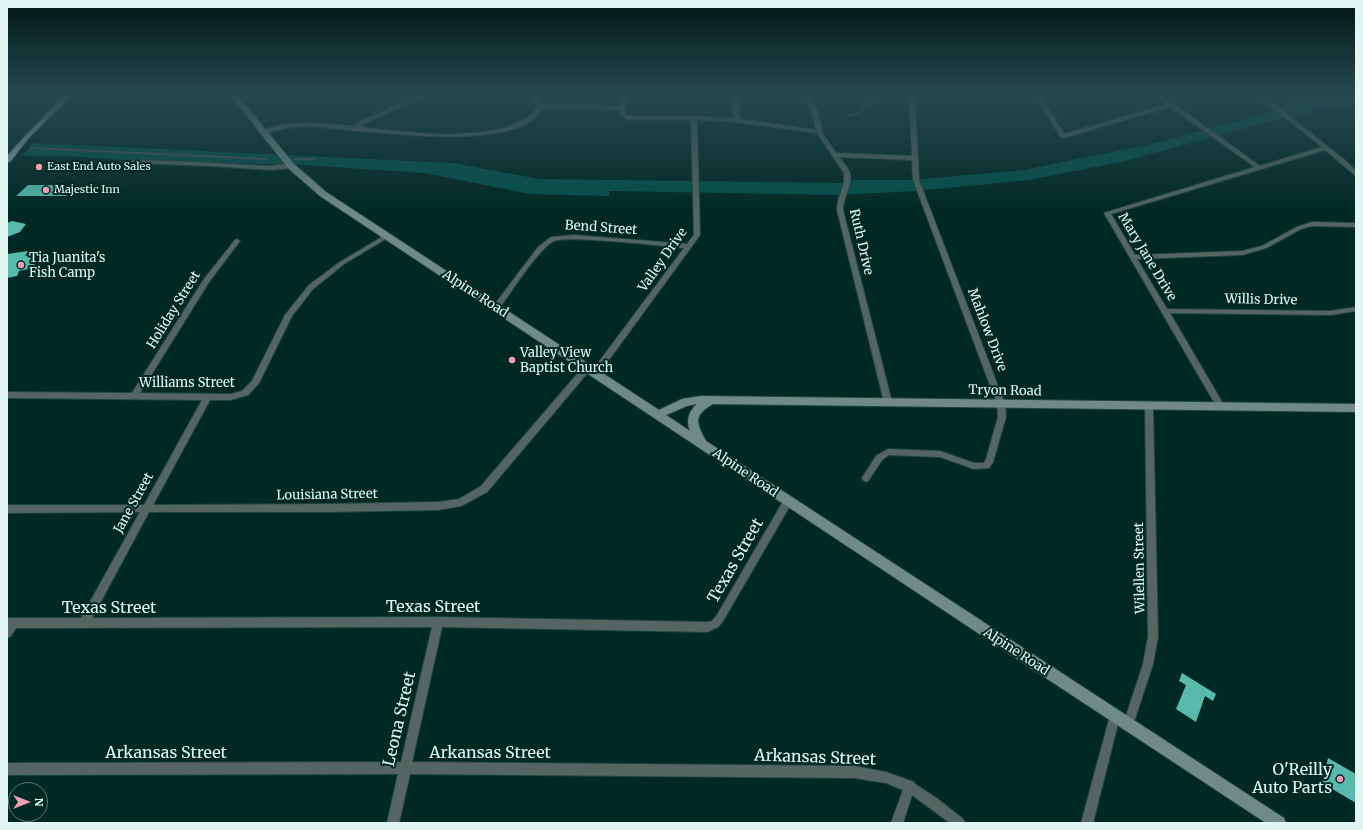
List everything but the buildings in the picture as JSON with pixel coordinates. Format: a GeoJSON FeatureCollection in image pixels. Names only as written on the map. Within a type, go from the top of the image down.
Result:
{"type":"FeatureCollection","features":[{"type":"Feature","properties":{"kind":"main road"},"geometry":{"type":"LineString","coordinates":[[8,159],[31,135]]}},
{"type":"Feature","properties":{"kind":"main road","name":"Alpine Road"},"geometry":{"type":"LineString","coordinates":[[265,135],[291,166],[323,194],[1279,823]]}},
{"type":"Feature","properties":{"kind":"main road"},"geometry":{"type":"LineString","coordinates":[[702,444],[694,431],[692,422],[693,415],[697,409],[710,400]]}},
{"type":"Feature","properties":{"kind":"main road","name":"Tryon Road"},"geometry":{"type":"LineString","coordinates":[[658,415],[685,402],[710,400],[1356,408]]}},
{"type":"Feature","properties":{"kind":"street","name":"Valley Drive"},"geometry":{"type":"LineString","coordinates":[[595,374],[690,246],[698,230],[695,135]]}},
{"type":"Feature","properties":{"kind":"street","name":"Ruth Drive"},"geometry":{"type":"LineString","coordinates":[[821,135],[847,173],[848,181],[841,199],[840,210],[888,402]]}},
{"type":"Feature","properties":{"kind":"street","name":"Mahlow Drive"},"geometry":{"type":"LineString","coordinates":[[866,478],[879,458],[888,452],[940,454],[974,466],[986,466],[990,460],[1002,417],[1001,404],[919,188],[916,176],[914,135]]}},
{"type":"Feature","properties":{"kind":"street"},"geometry":{"type":"LineString","coordinates":[[1212,135],[1258,167]]}},
{"type":"Feature","properties":{"kind":"street"},"geometry":{"type":"LineString","coordinates":[[1309,135],[1356,174]]}},
{"type":"Feature","properties":{"kind":"street","name":"Mary Jane Drive"},"geometry":{"type":"LineString","coordinates":[[1221,407],[1107,213],[1326,148]]}},
{"type":"Feature","properties":{"kind":"street"},"geometry":{"type":"LineString","coordinates":[[835,155],[915,158]]}},
{"type":"Feature","properties":{"kind":"street"},"geometry":{"type":"LineString","coordinates":[[134,162],[217,164],[272,168],[291,166]]}},
{"type":"Feature","properties":{"kind":"street"},"geometry":{"type":"LineString","coordinates":[[1132,257],[1242,253],[1264,247],[1295,230],[1312,224],[1356,225]]}},
{"type":"Feature","properties":{"kind":"street","name":"Williams Street"},"geometry":{"type":"LineString","coordinates":[[7,396],[234,396],[251,388],[257,381],[289,315],[305,293],[336,268],[387,236]]}},
{"type":"Feature","properties":{"kind":"street","name":"Bend Street"},"geometry":{"type":"LineString","coordinates":[[496,308],[540,248],[553,238],[574,237],[690,246]]}},
{"type":"Feature","properties":{"kind":"street","name":"Holiday Street"},"geometry":{"type":"LineString","coordinates":[[135,395],[206,281],[236,241]]}},
{"type":"Feature","properties":{"kind":"street","name":"Willis Drive"},"geometry":{"type":"LineString","coordinates":[[1165,311],[1324,313],[1356,309]]}},
{"type":"Feature","properties":{"kind":"street","name":"Louisiana Street"},"geometry":{"type":"LineString","coordinates":[[7,509],[343,508],[438,506],[462,502],[484,489],[587,368]]}},
{"type":"Feature","properties":{"kind":"street","name":"Jane Street"},"geometry":{"type":"LineString","coordinates":[[84,623],[208,396]]}},
{"type":"Feature","properties":{"kind":"street","name":"Wilellen Street"},"geometry":{"type":"LineString","coordinates":[[1128,725],[1148,664],[1154,637],[1149,406]]}},
{"type":"Feature","properties":{"kind":"street","name":"Texas Street"},"geometry":{"type":"LineString","coordinates":[[10,623],[438,622],[710,627],[720,618],[788,501]]}},
{"type":"Feature","properties":{"kind":"street","name":"Leona Street"},"geometry":{"type":"LineString","coordinates":[[393,823],[438,622]]}},
{"type":"Feature","properties":{"kind":"street"},"geometry":{"type":"LineString","coordinates":[[7,633],[10,623]]}},
{"type":"Feature","properties":{"kind":"street"},"geometry":{"type":"LineString","coordinates":[[1087,823],[1115,716]]}},
{"type":"Feature","properties":{"kind":"street","name":"Arkansas Street"},"geometry":{"type":"LineString","coordinates":[[7,769],[405,768],[854,772],[891,778],[910,786],[959,823]]}},
{"type":"Feature","properties":{"kind":"street"},"geometry":{"type":"LineString","coordinates":[[897,823],[910,786]]}},
{"type":"Feature","properties":{"kind":"shaded area"},"geometry":{"type":"Polygon","coordinates":[[[1186,135],[1221,135],[1121,162],[1029,180],[915,191],[839,195],[610,191],[609,196],[530,194],[425,173],[304,165],[124,160],[67,156],[22,156],[33,143],[453,163],[539,179],[841,183],[853,180],[912,180],[1024,170],[1156,143],[1186,135]]]}},
{"type":"Feature","properties":{"kind":"waterway"},"geometry":{"type":"LineString","coordinates":[[31,148],[266,159]]}},
{"type":"Feature","properties":{"kind":"waterway"},"geometry":{"type":"LineString","coordinates":[[295,159],[314,159]]}},
{"type":"Feature","properties":{"kind":"place","name":"East End Auto Sales"},"geometry":{"type":"Point","coordinates":[39,167]}},
{"type":"Feature","properties":{"kind":"place","name":"Majestic Inn"},"geometry":{"type":"Point","coordinates":[46,190]}},
{"type":"Feature","properties":{"kind":"place","name":"Tia Juanita's Fish Camp"},"geometry":{"type":"Point","coordinates":[21,265]}},
{"type":"Feature","properties":{"kind":"place","name":"Valley View Baptist Church"},"geometry":{"type":"Point","coordinates":[512,360]}},
{"type":"Feature","properties":{"kind":"place","name":"O'Reilly Auto Parts"},"geometry":{"type":"Point","coordinates":[1340,779]}}]}
